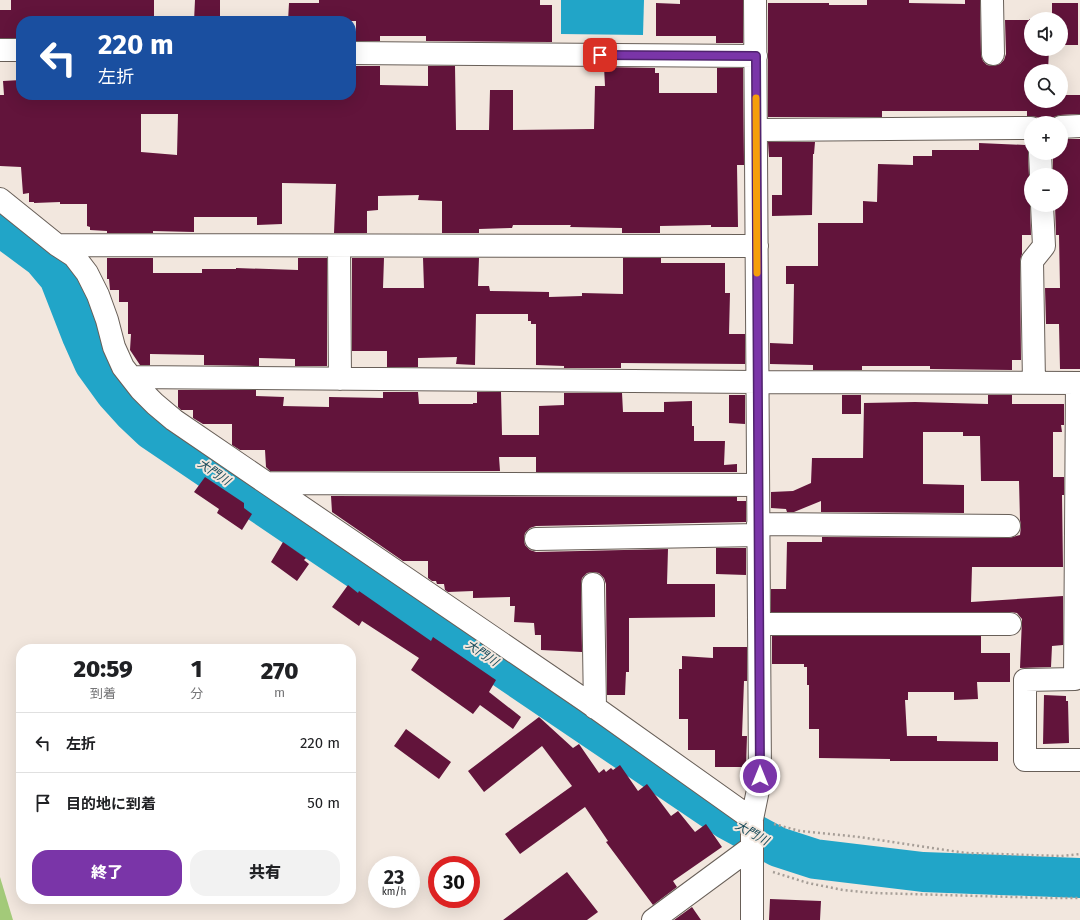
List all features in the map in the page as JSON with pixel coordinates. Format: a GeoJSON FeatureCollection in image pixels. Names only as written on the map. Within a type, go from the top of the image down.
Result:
{"type":"FeatureCollection","features":[{"type":"Feature","properties":{"kind":"street"},"geometry":{"type":"LineString","coordinates":[[752,920],[752,819],[760,776],[755,0]]}},
{"type":"Feature","properties":{"kind":"street"},"geometry":{"type":"LineString","coordinates":[[992,0],[993,54]]}},
{"type":"Feature","properties":{"kind":"street"},"geometry":{"type":"LineString","coordinates":[[0,50],[16,50]]}},
{"type":"Feature","properties":{"kind":"street"},"geometry":{"type":"LineString","coordinates":[[356,53],[756,56]]}},
{"type":"Feature","properties":{"kind":"street"},"geometry":{"type":"LineString","coordinates":[[1068,127],[1080,126]]}},
{"type":"Feature","properties":{"kind":"street"},"geometry":{"type":"LineString","coordinates":[[756,130],[1024,128]]}},
{"type":"Feature","properties":{"kind":"street"},"geometry":{"type":"LineString","coordinates":[[0,199],[57,245],[74,256],[87,273],[98,295],[107,320],[114,347],[123,367],[155,404],[174,420],[595,708],[752,819]]}},
{"type":"Feature","properties":{"kind":"street"},"geometry":{"type":"LineString","coordinates":[[1034,383],[1032,261],[1044,246],[1042,212]]}},
{"type":"Feature","properties":{"kind":"street"},"geometry":{"type":"LineString","coordinates":[[57,245],[756,246]]}},
{"type":"Feature","properties":{"kind":"street"},"geometry":{"type":"LineString","coordinates":[[339,246],[340,379]]}},
{"type":"Feature","properties":{"kind":"street"},"geometry":{"type":"LineString","coordinates":[[131,377],[757,382],[1078,382],[1075,679],[1025,680],[1025,760],[1080,760]]}},
{"type":"Feature","properties":{"kind":"street"},"geometry":{"type":"LineString","coordinates":[[267,484],[758,484]]}},
{"type":"Feature","properties":{"kind":"street"},"geometry":{"type":"LineString","coordinates":[[536,539],[758,530],[1009,526]]}},
{"type":"Feature","properties":{"kind":"street"},"geometry":{"type":"LineString","coordinates":[[593,584],[595,708]]}},
{"type":"Feature","properties":{"kind":"street"},"geometry":{"type":"LineString","coordinates":[[759,624],[1010,624]]}},
{"type":"Feature","properties":{"kind":"street"},"geometry":{"type":"LineString","coordinates":[[654,920],[752,857]]}},
{"type":"Feature","properties":{"kind":"path"},"geometry":{"type":"LineString","coordinates":[[752,819],[800,831],[859,837],[966,852],[1061,856],[1080,854]]}},
{"type":"Feature","properties":{"kind":"path"},"geometry":{"type":"LineString","coordinates":[[752,857],[808,883],[843,890],[874,893],[1080,898]]}},
{"type":"Feature","properties":{"kind":"green space"},"geometry":{"type":"Polygon","coordinates":[[[0,877],[13,920],[0,920],[0,877]]]}},
{"type":"Feature","properties":{"kind":"water"},"geometry":{"type":"Polygon","coordinates":[[[561,0],[644,0],[643,35],[561,34],[561,0]]]}},
{"type":"Feature","properties":{"kind":"building"},"geometry":{"type":"Polygon","coordinates":[[[11,0],[154,0],[154,16],[16,16],[16,38],[0,38],[0,10],[11,10],[11,0]]]}},
{"type":"Feature","properties":{"kind":"building"},"geometry":{"type":"Polygon","coordinates":[[[195,0],[220,0],[220,16],[194,16],[195,0]]]}},
{"type":"Feature","properties":{"kind":"building"},"geometry":{"type":"Polygon","coordinates":[[[319,0],[540,0],[540,5],[552,5],[552,42],[426,41],[426,36],[380,36],[380,41],[356,41],[356,16],[288,16],[289,3],[319,3],[319,0]]]}},
{"type":"Feature","properties":{"kind":"building"},"geometry":{"type":"Polygon","coordinates":[[[680,0],[743,0],[743,43],[716,43],[716,36],[656,36],[656,3],[680,4],[680,0]]]}},
{"type":"Feature","properties":{"kind":"building"},"geometry":{"type":"Polygon","coordinates":[[[867,0],[909,0],[909,3],[965,4],[965,0],[980,0],[981,55],[983,61],[987,65],[993,66],[1000,64],[1004,60],[1006,54],[1005,20],[1024,20],[1024,56],[1049,56],[1048,64],[1024,64],[1024,108],[1068,108],[1068,95],[1080,95],[1080,114],[1027,116],[1027,111],[882,111],[882,117],[768,117],[768,3],[829,3],[829,5],[867,5],[867,0]]]}},
{"type":"Feature","properties":{"kind":"building"},"geometry":{"type":"Polygon","coordinates":[[[1052,3],[1078,3],[1078,45],[1068,45],[1068,12],[1052,12],[1052,3]]]}},
{"type":"Feature","properties":{"kind":"building"},"geometry":{"type":"Polygon","coordinates":[[[356,66],[380,66],[380,85],[428,86],[428,66],[455,66],[456,130],[489,130],[490,90],[513,90],[513,130],[594,129],[595,86],[605,86],[604,67],[655,68],[655,73],[659,73],[659,93],[717,93],[717,68],[743,68],[744,165],[737,165],[738,227],[711,227],[711,225],[660,226],[660,233],[622,233],[622,228],[570,227],[571,225],[513,225],[512,228],[479,229],[479,233],[442,233],[442,201],[418,200],[419,195],[378,196],[378,210],[367,211],[367,233],[334,233],[336,184],[282,183],[282,224],[257,225],[257,217],[194,217],[194,232],[153,231],[153,233],[107,233],[107,231],[90,230],[90,227],[87,226],[87,204],[29,202],[29,193],[23,194],[21,167],[0,166],[0,95],[4,95],[3,81],[16,80],[16,100],[356,100],[356,66]],[[141,114],[141,152],[177,155],[178,114],[141,114]]]}},
{"type":"Feature","properties":{"kind":"building"},"geometry":{"type":"Polygon","coordinates":[[[1068,139],[1080,139],[1080,369],[1060,369],[1059,324],[1046,324],[1045,288],[1060,288],[1059,235],[1056,235],[1055,212],[1068,212],[1068,168],[1053,168],[1053,160],[1068,160],[1068,139]]]}},
{"type":"Feature","properties":{"kind":"building"},"geometry":{"type":"Polygon","coordinates":[[[768,142],[815,142],[813,154],[812,215],[772,216],[772,195],[782,195],[782,157],[769,157],[768,142]]]}},
{"type":"Feature","properties":{"kind":"building"},"geometry":{"type":"Polygon","coordinates":[[[979,143],[1024,145],[1024,160],[1028,160],[1029,168],[1024,168],[1024,212],[1030,212],[1031,235],[1022,235],[1022,254],[1020,261],[1021,360],[1012,360],[1012,370],[930,369],[930,366],[862,366],[862,370],[813,370],[813,365],[770,364],[770,343],[793,344],[794,284],[786,284],[786,266],[818,266],[818,223],[863,223],[863,201],[877,202],[878,164],[913,165],[913,156],[932,156],[932,150],[979,150],[979,143]]]}},
{"type":"Feature","properties":{"kind":"building"},"geometry":{"type":"Polygon","coordinates":[[[107,258],[153,258],[153,273],[202,273],[202,269],[236,268],[298,270],[298,258],[327,258],[327,366],[295,366],[295,359],[259,358],[259,366],[204,365],[204,355],[150,354],[150,365],[140,365],[130,350],[131,334],[128,334],[128,302],[119,302],[119,290],[110,290],[109,279],[107,279],[107,258]]]}},
{"type":"Feature","properties":{"kind":"building"},"geometry":{"type":"Polygon","coordinates":[[[352,258],[384,258],[383,288],[424,288],[423,258],[479,258],[478,286],[489,286],[490,291],[549,292],[549,297],[582,296],[582,293],[623,294],[623,258],[661,258],[661,263],[725,263],[725,293],[730,293],[729,334],[745,334],[745,364],[621,363],[621,368],[564,368],[564,366],[536,365],[536,324],[531,324],[531,321],[528,321],[528,314],[476,314],[475,365],[456,364],[457,357],[418,358],[418,367],[387,367],[387,351],[352,351],[352,258]]]}},
{"type":"Feature","properties":{"kind":"building"},"geometry":{"type":"Polygon","coordinates":[[[178,390],[256,390],[256,396],[284,397],[283,406],[329,407],[329,397],[383,398],[383,392],[418,392],[419,404],[473,404],[477,403],[477,392],[501,392],[502,435],[539,435],[539,406],[564,405],[564,393],[622,393],[623,412],[664,412],[664,402],[692,401],[692,426],[694,426],[694,441],[725,441],[724,465],[737,464],[737,472],[536,472],[536,457],[499,457],[500,471],[270,471],[266,467],[265,450],[240,450],[232,445],[232,424],[203,424],[193,418],[193,410],[181,410],[178,407],[178,390]]]}},
{"type":"Feature","properties":{"kind":"building"},"geometry":{"type":"Polygon","coordinates":[[[729,395],[745,395],[745,424],[729,423],[729,395]]]}},
{"type":"Feature","properties":{"kind":"building"},"geometry":{"type":"Polygon","coordinates":[[[842,395],[861,395],[861,414],[842,414],[842,395]]]}},
{"type":"Feature","properties":{"kind":"building"},"geometry":{"type":"Polygon","coordinates":[[[988,395],[1012,395],[1012,404],[1064,404],[1064,425],[1061,425],[1062,432],[1053,432],[1053,477],[1064,477],[1064,495],[1062,495],[1063,567],[972,567],[971,602],[1063,596],[1063,645],[1052,646],[1051,667],[1020,668],[1022,619],[1017,613],[771,612],[771,589],[786,589],[787,542],[822,542],[822,537],[1009,538],[1020,535],[1019,481],[981,481],[980,436],[963,436],[963,432],[923,432],[923,484],[964,485],[964,513],[821,512],[821,501],[794,512],[787,512],[786,509],[771,508],[771,492],[793,491],[811,483],[812,458],[863,458],[864,403],[915,402],[988,404],[988,395]]]}},
{"type":"Feature","properties":{"kind":"building"},"geometry":{"type":"Polygon","coordinates":[[[205,477],[244,503],[244,508],[252,514],[242,530],[217,513],[219,509],[194,492],[205,477]]]}},
{"type":"Feature","properties":{"kind":"building"},"geometry":{"type":"Polygon","coordinates":[[[331,496],[737,497],[737,501],[746,501],[746,522],[536,526],[530,528],[525,533],[525,545],[530,550],[536,552],[668,549],[667,584],[715,584],[715,617],[629,618],[629,672],[626,672],[625,695],[607,695],[606,584],[604,578],[599,573],[587,573],[582,578],[582,652],[541,650],[541,635],[535,635],[534,623],[514,622],[515,606],[510,606],[510,597],[473,598],[473,591],[448,592],[445,590],[444,584],[437,584],[436,581],[432,581],[428,578],[428,561],[403,561],[332,512],[331,496]]]}},
{"type":"Feature","properties":{"kind":"building"},"geometry":{"type":"Polygon","coordinates":[[[283,542],[306,558],[304,560],[309,564],[297,581],[271,562],[283,542]]]}},
{"type":"Feature","properties":{"kind":"building"},"geometry":{"type":"Polygon","coordinates":[[[716,548],[746,548],[746,575],[716,574],[716,548]]]}},
{"type":"Feature","properties":{"kind":"building"},"geometry":{"type":"Polygon","coordinates":[[[348,585],[431,641],[433,637],[496,680],[489,692],[521,717],[513,729],[480,705],[473,714],[411,670],[419,658],[362,621],[359,626],[332,607],[348,585]]]}},
{"type":"Feature","properties":{"kind":"building"},"geometry":{"type":"Polygon","coordinates":[[[772,636],[981,636],[981,653],[1010,653],[1010,682],[977,682],[978,699],[954,700],[954,692],[908,692],[908,700],[905,700],[907,736],[937,736],[937,741],[998,742],[998,761],[890,761],[890,759],[819,758],[819,729],[809,729],[809,685],[807,685],[807,667],[804,667],[804,664],[772,664],[772,636]]]}},
{"type":"Feature","properties":{"kind":"building"},"geometry":{"type":"Polygon","coordinates":[[[713,647],[747,647],[747,681],[744,681],[742,736],[747,736],[746,767],[715,767],[715,750],[688,750],[688,719],[679,719],[679,669],[682,669],[682,656],[713,658],[713,647]]]}},
{"type":"Feature","properties":{"kind":"building"},"geometry":{"type":"Polygon","coordinates":[[[1044,695],[1066,696],[1066,701],[1068,701],[1069,743],[1043,744],[1044,695]]]}},
{"type":"Feature","properties":{"kind":"building"},"geometry":{"type":"Polygon","coordinates":[[[539,717],[573,748],[579,744],[599,773],[604,769],[606,772],[611,768],[613,770],[620,765],[638,791],[647,784],[671,816],[678,811],[695,832],[706,824],[722,847],[673,881],[677,887],[653,905],[606,842],[608,841],[585,807],[520,854],[505,834],[572,786],[542,746],[484,792],[468,771],[539,717]]]}},
{"type":"Feature","properties":{"kind":"building"},"geometry":{"type":"Polygon","coordinates":[[[406,729],[451,762],[439,779],[394,746],[406,729]]]}},
{"type":"Feature","properties":{"kind":"building"},"geometry":{"type":"Polygon","coordinates":[[[567,872],[598,912],[587,920],[503,920],[567,872]]]}},
{"type":"Feature","properties":{"kind":"building"},"geometry":{"type":"Polygon","coordinates":[[[770,899],[821,901],[820,920],[769,920],[770,899]]]}},
{"type":"Feature","properties":{"kind":"building"},"geometry":{"type":"Polygon","coordinates":[[[692,907],[701,920],[674,920],[692,907]]]}},
{"type":"Feature","properties":{"kind":"waterway","name":"大門川"},"geometry":{"type":"LineString","coordinates":[[0,226],[43,258],[59,277],[94,363],[115,392],[152,430],[728,820],[778,847],[815,859],[923,872],[1080,878]]}},
{"type":"Feature","properties":{"kind":"slow traffic"},"geometry":{"type":"LineString","coordinates":[[756,98],[757,273]]}},
{"type":"Feature","properties":{"kind":"route"},"geometry":{"type":"LineString","coordinates":[[600,55],[756,56],[760,776]]}}]}
